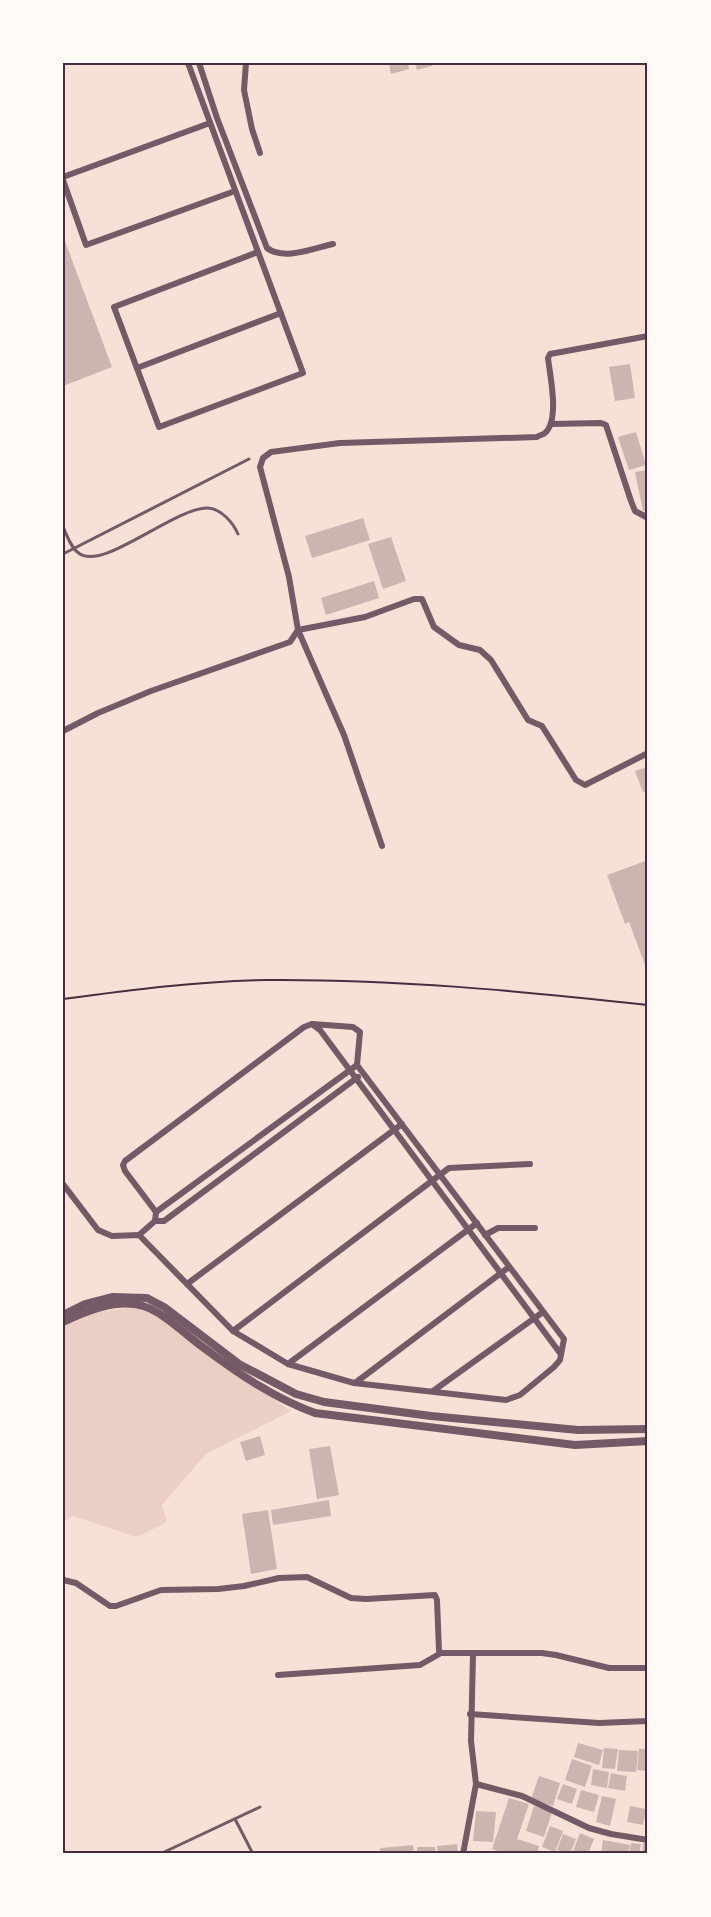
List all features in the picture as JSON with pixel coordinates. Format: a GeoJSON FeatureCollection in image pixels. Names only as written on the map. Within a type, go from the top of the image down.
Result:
{"type":"FeatureCollection","features":[{"type":"Feature","properties":{"kind":"street"},"geometry":{"type":"LineString","coordinates":[[188,63],[303,373],[159,427],[114,307],[258,252]]}},
{"type":"Feature","properties":{"kind":"street"},"geometry":{"type":"LineString","coordinates":[[199,63],[217,118],[267,248],[272,252],[287,254],[333,244]]}},
{"type":"Feature","properties":{"kind":"street"},"geometry":{"type":"LineString","coordinates":[[246,63],[244,90],[252,129],[260,153]]}},
{"type":"Feature","properties":{"kind":"street"},"geometry":{"type":"LineString","coordinates":[[210,123],[63,179],[86,245],[235,191]]}},
{"type":"Feature","properties":{"kind":"street"},"geometry":{"type":"LineString","coordinates":[[137,368],[281,313]]}},
{"type":"Feature","properties":{"kind":"street"},"geometry":{"type":"LineString","coordinates":[[382,846],[344,735],[298,630],[290,577],[260,467],[264,458],[271,452],[340,442],[537,437],[545,433],[551,424],[553,411],[548,358],[550,354],[648,336]]}},
{"type":"Feature","properties":{"kind":"street"},"geometry":{"type":"LineString","coordinates":[[551,424],[601,423],[606,425],[630,501],[635,510],[648,518]]}},
{"type":"Feature","properties":{"kind":"street"},"geometry":{"type":"LineString","coordinates":[[63,731],[98,713],[151,691],[290,642],[298,630],[365,617],[414,599],[422,599],[434,627],[459,645],[480,650],[491,660],[528,720],[542,726],[576,780],[585,785],[648,753]]}},
{"type":"Feature","properties":{"kind":"street"},"geometry":{"type":"LineString","coordinates":[[312,1024],[320,1030],[560,1353]]}},
{"type":"Feature","properties":{"kind":"street"},"geometry":{"type":"LineString","coordinates":[[139,1234],[233,1331],[288,1365],[354,1383],[506,1400],[520,1395],[560,1360],[564,1340],[357,1065],[360,1032],[353,1027],[312,1024],[304,1027],[125,1161],[123,1166],[125,1172],[156,1212],[155,1221]]}},
{"type":"Feature","properties":{"kind":"street"},"geometry":{"type":"LineString","coordinates":[[156,1212],[357,1065]]}},
{"type":"Feature","properties":{"kind":"street"},"geometry":{"type":"LineString","coordinates":[[63,1185],[98,1230],[112,1236],[139,1234],[155,1221],[164,1221],[363,1073]]}},
{"type":"Feature","properties":{"kind":"street"},"geometry":{"type":"LineString","coordinates":[[187,1284],[402,1124]]}},
{"type":"Feature","properties":{"kind":"street"},"geometry":{"type":"LineString","coordinates":[[233,1331],[449,1168],[530,1164]]}},
{"type":"Feature","properties":{"kind":"street"},"geometry":{"type":"LineString","coordinates":[[288,1365],[477,1223]]}},
{"type":"Feature","properties":{"kind":"street"},"geometry":{"type":"LineString","coordinates":[[485,1235],[498,1228],[535,1228]]}},
{"type":"Feature","properties":{"kind":"street"},"geometry":{"type":"LineString","coordinates":[[354,1383],[509,1267]]}},
{"type":"Feature","properties":{"kind":"street"},"geometry":{"type":"LineString","coordinates":[[63,1315],[85,1304],[112,1297],[147,1298],[164,1307],[239,1364],[296,1394],[324,1402],[431,1416],[578,1430],[648,1429]]}},
{"type":"Feature","properties":{"kind":"street"},"geometry":{"type":"LineString","coordinates":[[63,1322],[83,1312],[110,1305],[143,1306],[160,1315],[235,1372],[287,1403],[315,1413],[574,1445],[648,1441]]}},
{"type":"Feature","properties":{"kind":"street"},"geometry":{"type":"LineString","coordinates":[[432,1391],[543,1312]]}},
{"type":"Feature","properties":{"kind":"street"},"geometry":{"type":"LineString","coordinates":[[63,1580],[76,1583],[110,1606],[161,1590],[218,1589],[279,1578],[307,1577],[351,1598],[435,1595],[441,1653]]}},
{"type":"Feature","properties":{"kind":"street"},"geometry":{"type":"LineString","coordinates":[[278,1675],[420,1665],[441,1653],[542,1653],[609,1668],[648,1668]]}},
{"type":"Feature","properties":{"kind":"street"},"geometry":{"type":"LineString","coordinates":[[463,1854],[476,1784],[470,1714],[473,1654]]}},
{"type":"Feature","properties":{"kind":"street"},"geometry":{"type":"LineString","coordinates":[[470,1714],[599,1723],[648,1721]]}},
{"type":"Feature","properties":{"kind":"street"},"geometry":{"type":"LineString","coordinates":[[476,1784],[522,1796],[589,1828],[648,1840]]}},
{"type":"Feature","properties":{"kind":"lane"},"geometry":{"type":"LineString","coordinates":[[63,554],[249,459]]}},
{"type":"Feature","properties":{"kind":"lane"},"geometry":{"type":"LineString","coordinates":[[63,527],[74,549],[80,555],[93,558],[131,542],[170,521],[209,508],[224,515],[233,523],[238,534]]}},
{"type":"Feature","properties":{"kind":"lane"},"geometry":{"type":"LineString","coordinates":[[160,1854],[260,1807]]}},
{"type":"Feature","properties":{"kind":"lane"},"geometry":{"type":"LineString","coordinates":[[235,1819],[253,1854]]}},
{"type":"Feature","properties":{"kind":"path"},"geometry":{"type":"LineString","coordinates":[[63,999],[162,986],[266,980],[480,988],[648,1005]]}},
{"type":"Feature","properties":{"kind":"shaded area"},"geometry":{"type":"Polygon","coordinates":[[[133,1307],[154,1314],[235,1374],[291,1411],[206,1454],[162,1505],[167,1522],[137,1537],[73,1516],[63,1521],[63,1326],[79,1315],[133,1307]]]}},
{"type":"Feature","properties":{"kind":"building"},"geometry":{"type":"Polygon","coordinates":[[[389,63],[408,63],[409,69],[391,74],[389,63]]]}},
{"type":"Feature","properties":{"kind":"building"},"geometry":{"type":"Polygon","coordinates":[[[415,63],[432,63],[432,66],[417,70],[415,63]]]}},
{"type":"Feature","properties":{"kind":"building"},"geometry":{"type":"Polygon","coordinates":[[[63,236],[112,367],[63,386],[63,236]]]}},
{"type":"Feature","properties":{"kind":"building"},"geometry":{"type":"Polygon","coordinates":[[[630,364],[635,398],[615,401],[609,367],[630,364]]]}},
{"type":"Feature","properties":{"kind":"building"},"geometry":{"type":"Polygon","coordinates":[[[636,432],[646,465],[629,470],[618,437],[636,432]]]}},
{"type":"Feature","properties":{"kind":"building"},"geometry":{"type":"Polygon","coordinates":[[[648,470],[648,510],[643,511],[635,472],[648,470]]]}},
{"type":"Feature","properties":{"kind":"building"},"geometry":{"type":"Polygon","coordinates":[[[363,518],[370,540],[312,558],[305,536],[363,518]]]}},
{"type":"Feature","properties":{"kind":"building"},"geometry":{"type":"Polygon","coordinates":[[[391,537],[406,581],[383,589],[368,544],[391,537]]]}},
{"type":"Feature","properties":{"kind":"building"},"geometry":{"type":"Polygon","coordinates":[[[374,581],[379,598],[326,615],[321,598],[374,581]]]}},
{"type":"Feature","properties":{"kind":"building"},"geometry":{"type":"Polygon","coordinates":[[[648,767],[648,790],[643,792],[635,771],[648,767]]]}},
{"type":"Feature","properties":{"kind":"building"},"geometry":{"type":"Polygon","coordinates":[[[648,860],[648,973],[629,922],[625,924],[607,875],[648,860]]]}},
{"type":"Feature","properties":{"kind":"building"},"geometry":{"type":"Polygon","coordinates":[[[260,1436],[265,1455],[246,1461],[240,1442],[260,1436]]]}},
{"type":"Feature","properties":{"kind":"building"},"geometry":{"type":"Polygon","coordinates":[[[330,1446],[339,1495],[317,1499],[309,1449],[330,1446]]]}},
{"type":"Feature","properties":{"kind":"building"},"geometry":{"type":"Polygon","coordinates":[[[329,1500],[331,1516],[273,1525],[271,1510],[329,1500]]]}},
{"type":"Feature","properties":{"kind":"building"},"geometry":{"type":"Polygon","coordinates":[[[268,1510],[277,1569],[251,1574],[242,1514],[268,1510]]]}},
{"type":"Feature","properties":{"kind":"building"},"geometry":{"type":"Polygon","coordinates":[[[578,1743],[603,1750],[599,1765],[574,1757],[578,1743]]]}},
{"type":"Feature","properties":{"kind":"building"},"geometry":{"type":"Polygon","coordinates":[[[604,1748],[618,1749],[615,1769],[602,1768],[604,1748]]]}},
{"type":"Feature","properties":{"kind":"building"},"geometry":{"type":"Polygon","coordinates":[[[639,1749],[648,1749],[648,1771],[637,1770],[639,1749]]]}},
{"type":"Feature","properties":{"kind":"building"},"geometry":{"type":"Polygon","coordinates":[[[619,1750],[638,1751],[636,1772],[617,1771],[619,1750]]]}},
{"type":"Feature","properties":{"kind":"building"},"geometry":{"type":"Polygon","coordinates":[[[572,1759],[592,1766],[585,1787],[565,1780],[572,1759]]]}},
{"type":"Feature","properties":{"kind":"building"},"geometry":{"type":"Polygon","coordinates":[[[593,1769],[609,1772],[607,1788],[591,1785],[593,1769]]]}},
{"type":"Feature","properties":{"kind":"building"},"geometry":{"type":"Polygon","coordinates":[[[611,1773],[627,1776],[625,1791],[608,1788],[611,1773]]]}},
{"type":"Feature","properties":{"kind":"building"},"geometry":{"type":"Polygon","coordinates":[[[539,1776],[560,1783],[553,1806],[531,1799],[539,1776]]]}},
{"type":"Feature","properties":{"kind":"building"},"geometry":{"type":"Polygon","coordinates":[[[563,1784],[577,1789],[572,1804],[557,1799],[563,1784]]]}},
{"type":"Feature","properties":{"kind":"building"},"geometry":{"type":"Polygon","coordinates":[[[581,1790],[599,1795],[594,1812],[576,1807],[581,1790]]]}},
{"type":"Feature","properties":{"kind":"building"},"geometry":{"type":"Polygon","coordinates":[[[602,1796],[616,1799],[610,1826],[596,1822],[602,1796]]]}},
{"type":"Feature","properties":{"kind":"building"},"geometry":{"type":"Polygon","coordinates":[[[509,1798],[529,1804],[517,1839],[539,1846],[537,1854],[507,1854],[492,1849],[509,1798]]]}},
{"type":"Feature","properties":{"kind":"building"},"geometry":{"type":"Polygon","coordinates":[[[534,1806],[552,1812],[544,1837],[526,1831],[534,1806]]]}},
{"type":"Feature","properties":{"kind":"building"},"geometry":{"type":"Polygon","coordinates":[[[630,1806],[646,1809],[643,1825],[627,1822],[630,1806]]]}},
{"type":"Feature","properties":{"kind":"building"},"geometry":{"type":"Polygon","coordinates":[[[476,1811],[496,1812],[493,1842],[473,1841],[476,1811]]]}},
{"type":"Feature","properties":{"kind":"building"},"geometry":{"type":"Polygon","coordinates":[[[550,1826],[563,1831],[555,1852],[542,1847],[550,1826]]]}},
{"type":"Feature","properties":{"kind":"building"},"geometry":{"type":"Polygon","coordinates":[[[580,1833],[594,1839],[588,1854],[572,1854],[580,1833]]]}},
{"type":"Feature","properties":{"kind":"building"},"geometry":{"type":"Polygon","coordinates":[[[563,1834],[576,1839],[570,1854],[557,1850],[563,1834]]]}},
{"type":"Feature","properties":{"kind":"building"},"geometry":{"type":"Polygon","coordinates":[[[603,1840],[630,1845],[628,1854],[601,1854],[603,1840]]]}},
{"type":"Feature","properties":{"kind":"building"},"geometry":{"type":"Polygon","coordinates":[[[631,1843],[641,1844],[639,1854],[629,1854],[631,1843]]]}},
{"type":"Feature","properties":{"kind":"building"},"geometry":{"type":"Polygon","coordinates":[[[643,1843],[648,1844],[648,1854],[642,1854],[643,1843]]]}},
{"type":"Feature","properties":{"kind":"building"},"geometry":{"type":"Polygon","coordinates":[[[457,1844],[458,1854],[438,1854],[437,1846],[457,1844]]]}},
{"type":"Feature","properties":{"kind":"building"},"geometry":{"type":"Polygon","coordinates":[[[413,1845],[414,1854],[380,1854],[380,1848],[413,1845]]]}},
{"type":"Feature","properties":{"kind":"building"},"geometry":{"type":"Polygon","coordinates":[[[417,1847],[435,1847],[435,1854],[417,1854],[417,1847]]]}}]}
